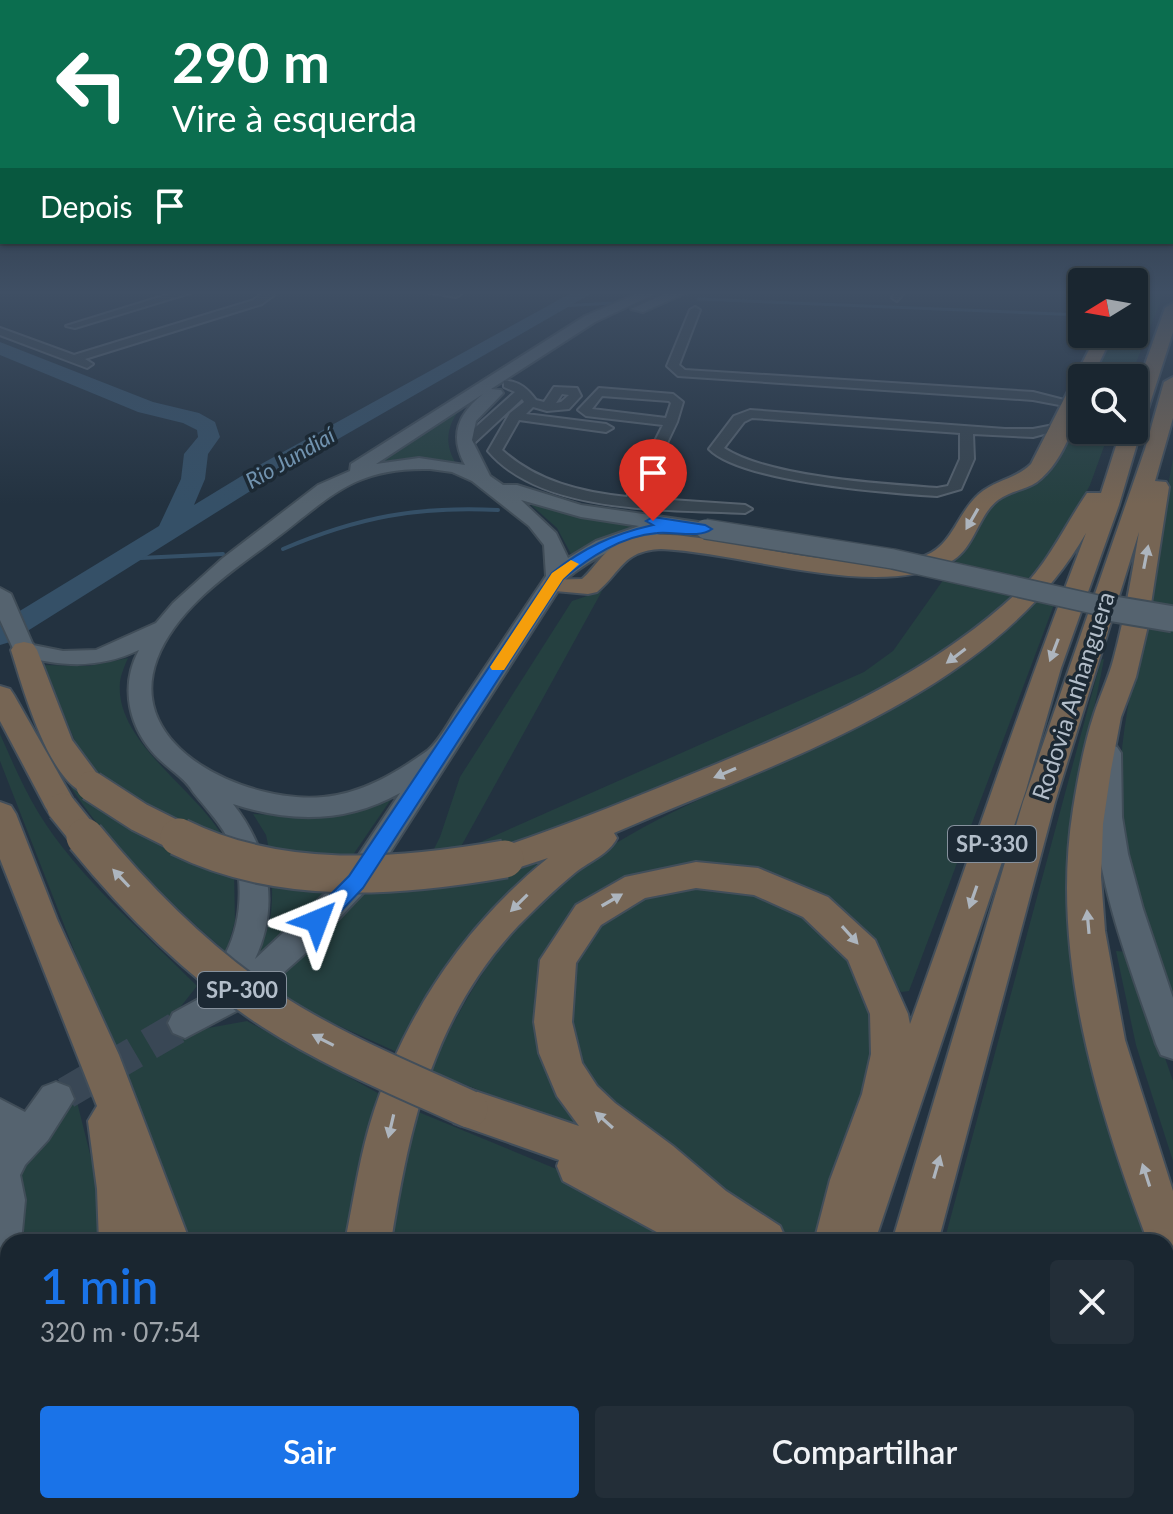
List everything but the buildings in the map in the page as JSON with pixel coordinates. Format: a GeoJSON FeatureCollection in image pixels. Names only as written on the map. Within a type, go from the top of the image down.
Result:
{"type":"FeatureCollection","features":[{"type":"Feature","properties":{"kind":"highway","name":"Rodovia Anhanguera"},"geometry":{"type":"LineString","coordinates":[[1148,397],[1157,363]]}},
{"type":"Feature","properties":{"kind":"highway","name":"Rodovia Anhanguera"},"geometry":{"type":"LineString","coordinates":[[1148,420],[1173,382]]}},
{"type":"Feature","properties":{"kind":"highway"},"geometry":{"type":"LineString","coordinates":[[555,581],[578,589],[588,587],[624,550],[651,543],[881,569],[924,566],[956,546],[979,506],[989,496],[1033,474],[1068,408]]}},
{"type":"Feature","properties":{"kind":"highway"},"geometry":{"type":"LineString","coordinates":[[24,650],[64,753],[76,772],[128,811],[191,844],[234,860],[279,869],[376,877],[462,868],[505,859],[580,834],[675,795],[878,705],[962,652],[1028,596],[1050,570],[1132,444]]}},
{"type":"Feature","properties":{"kind":"highway","name":"Rodovia Anhanguera"},"geometry":{"type":"LineString","coordinates":[[856,1234],[1010,790],[1047,668],[1134,444]]}},
{"type":"Feature","properties":{"kind":"highway","name":"Rodovia Anhanguera"},"geometry":{"type":"LineString","coordinates":[[917,1234],[1039,802],[1135,444]]}},
{"type":"Feature","properties":{"kind":"highway"},"geometry":{"type":"LineString","coordinates":[[1141,444],[1159,482],[1122,676],[1108,717],[1087,824],[1085,887],[1091,956],[1102,1021],[1123,1104],[1168,1234]]}},
{"type":"Feature","properties":{"kind":"highway","name":"SP-300"},"geometry":{"type":"LineString","coordinates":[[0,695],[62,808],[92,847],[163,923],[234,985],[306,1032],[718,1224]]}},
{"type":"Feature","properties":{"kind":"highway"},"geometry":{"type":"LineString","coordinates":[[370,1234],[395,1110],[426,1038],[465,968],[518,903],[551,875],[585,847],[675,795]]}},
{"type":"Feature","properties":{"kind":"highway"},"geometry":{"type":"LineString","coordinates":[[0,814],[39,919],[99,1055],[164,1234]]}},
{"type":"Feature","properties":{"kind":"highway"},"geometry":{"type":"LineString","coordinates":[[744,1234],[718,1224],[582,1099],[565,1071],[555,1039],[551,1009],[553,977],[561,950],[577,928],[599,907],[625,892],[656,880],[689,875],[744,878],[800,896],[834,918],[857,942],[877,975],[890,1016],[891,1055],[882,1095],[853,1176],[839,1234]]}},
{"type":"Feature","properties":{"kind":"highway"},"geometry":{"type":"LineString","coordinates":[[99,1055],[119,1189],[122,1234]]}},
{"type":"Feature","properties":{"kind":"main road"},"geometry":{"type":"LineString","coordinates":[[1,595],[24,650],[59,659],[95,659],[128,648],[162,628],[205,584],[337,481],[520,363]]}},
{"type":"Feature","properties":{"kind":"main road"},"geometry":{"type":"LineString","coordinates":[[543,363],[477,406],[462,430],[469,459],[484,477],[546,530],[553,540],[560,560],[555,581]]}},
{"type":"Feature","properties":{"kind":"main road"},"geometry":{"type":"LineString","coordinates":[[337,481],[374,469],[414,464],[446,466],[484,477],[558,507],[893,559],[1173,619]]}},
{"type":"Feature","properties":{"kind":"main road"},"geometry":{"type":"LineString","coordinates":[[189,770],[229,816],[246,846],[253,876],[248,937],[235,967],[185,1023],[234,996],[298,941],[356,882],[555,581],[583,555],[624,536],[657,529],[705,529]]}},
{"type":"Feature","properties":{"kind":"main road"},"geometry":{"type":"LineString","coordinates":[[162,628],[140,674],[138,694],[150,732],[160,746],[189,770],[228,793],[268,806],[312,809],[352,803],[410,778],[440,754]]}},
{"type":"Feature","properties":{"kind":"main road"},"geometry":{"type":"LineString","coordinates":[[1108,717],[1109,824],[1131,917],[1173,1044]]}},
{"type":"Feature","properties":{"kind":"main road"},"geometry":{"type":"LineString","coordinates":[[2,1234],[6,1200],[4,1146],[35,1128],[61,1096]]}},
{"type":"Feature","properties":{"kind":"street"},"geometry":{"type":"LineString","coordinates":[[84,363],[90,365]]}},
{"type":"Feature","properties":{"kind":"street"},"geometry":{"type":"LineString","coordinates":[[674,363],[673,366],[682,373],[1033,396],[1068,403]]}},
{"type":"Feature","properties":{"kind":"street"},"geometry":{"type":"LineString","coordinates":[[508,384],[547,407]]}},
{"type":"Feature","properties":{"kind":"street"},"geometry":{"type":"LineString","coordinates":[[632,502],[671,422],[677,402],[673,398],[603,391],[584,410],[671,422]]}},
{"type":"Feature","properties":{"kind":"street"},"geometry":{"type":"LineString","coordinates":[[527,397],[495,451],[507,464],[539,482],[632,502],[745,509]]}},
{"type":"Feature","properties":{"kind":"street"},"geometry":{"type":"LineString","coordinates":[[464,445],[527,397]]}},
{"type":"Feature","properties":{"kind":"street"},"geometry":{"type":"LineString","coordinates":[[966,429],[967,459],[959,479],[954,489],[937,492],[787,473],[721,457],[716,449],[739,419],[750,414],[966,429],[1022,434],[1045,433],[1059,428]]}},
{"type":"Feature","properties":{"kind":"street"},"geometry":{"type":"LineString","coordinates":[[515,416],[662,435]]}},
{"type":"Feature","properties":{"kind":"street"},"geometry":{"type":"LineString","coordinates":[[1022,434],[1048,450]]}},
{"type":"Feature","properties":{"kind":"green space"},"geometry":{"type":"Polygon","coordinates":[[[1101,363],[1136,364],[1100,364],[1101,363]]]}},
{"type":"Feature","properties":{"kind":"green space"},"geometry":{"type":"Polygon","coordinates":[[[461,408],[449,434],[449,448],[455,462],[406,458],[370,464],[461,408]]]}},
{"type":"Feature","properties":{"kind":"green space"},"geometry":{"type":"Polygon","coordinates":[[[1068,431],[1068,444],[1105,444],[1090,485],[1061,540],[1026,581],[954,564],[989,506],[1000,496],[1046,477],[1068,431]]]}},
{"type":"Feature","properties":{"kind":"green space"},"geometry":{"type":"Polygon","coordinates":[[[1173,458],[1173,610],[1147,606],[1173,458]]]}},
{"type":"Feature","properties":{"kind":"green space"},"geometry":{"type":"Polygon","coordinates":[[[531,502],[574,514],[659,525],[609,535],[571,554],[557,528],[531,502]]]}},
{"type":"Feature","properties":{"kind":"green space"},"geometry":{"type":"Polygon","coordinates":[[[946,576],[1017,593],[970,634],[905,678],[809,728],[555,835],[382,869],[392,854],[412,860],[432,853],[460,777],[572,601],[602,591],[458,852],[864,672],[893,651],[946,576]]]}},
{"type":"Feature","properties":{"kind":"green space"},"geometry":{"type":"Polygon","coordinates":[[[1038,598],[1055,602],[909,991],[901,992],[873,943],[823,898],[795,883],[767,873],[645,876],[539,974],[534,998],[539,1049],[554,1089],[583,1131],[430,1071],[464,1004],[505,941],[538,903],[572,873],[650,824],[821,745],[909,698],[976,652],[1038,598]]]}},
{"type":"Feature","properties":{"kind":"green space"},"geometry":{"type":"Polygon","coordinates":[[[1144,621],[1173,626],[1173,1014],[1139,902],[1122,815],[1122,745],[1144,621]]]}},
{"type":"Feature","properties":{"kind":"green space"},"geometry":{"type":"Polygon","coordinates":[[[128,658],[120,682],[122,705],[131,727],[163,768],[201,808],[229,848],[116,792],[83,760],[43,665],[89,666],[128,658]]]}},
{"type":"Feature","properties":{"kind":"green space"},"geometry":{"type":"Polygon","coordinates":[[[1104,659],[1077,798],[1069,882],[1149,1234],[946,1234],[1101,660],[1104,659]]]}},
{"type":"Feature","properties":{"kind":"green space"},"geometry":{"type":"Polygon","coordinates":[[[0,734],[33,803],[54,836],[112,903],[197,986],[178,1010],[197,1030],[247,1021],[385,1097],[351,1234],[185,1234],[0,761],[0,734]]]}},
{"type":"Feature","properties":{"kind":"green space"},"geometry":{"type":"Polygon","coordinates":[[[65,778],[81,794],[234,871],[235,921],[226,952],[160,892],[119,849],[65,778]]]}},
{"type":"Feature","properties":{"kind":"green space"},"geometry":{"type":"Polygon","coordinates":[[[398,789],[344,868],[271,859],[266,835],[253,814],[317,817],[398,789]]]}},
{"type":"Feature","properties":{"kind":"green space"},"geometry":{"type":"Polygon","coordinates":[[[534,859],[546,862],[399,1053],[315,1015],[267,984],[368,887],[534,859]]]}},
{"type":"Feature","properties":{"kind":"green space"},"geometry":{"type":"Polygon","coordinates":[[[272,879],[332,888],[251,971],[269,924],[272,879]]]}},
{"type":"Feature","properties":{"kind":"green space"},"geometry":{"type":"Polygon","coordinates":[[[673,886],[784,894],[869,973],[882,1060],[824,1234],[787,1234],[619,1126],[576,1076],[566,967],[581,938],[624,902],[673,886]]]}},
{"type":"Feature","properties":{"kind":"green space"},"geometry":{"type":"Polygon","coordinates":[[[1116,951],[1128,952],[1173,1081],[1173,1161],[1136,1045],[1116,951]]]}},
{"type":"Feature","properties":{"kind":"green space"},"geometry":{"type":"Polygon","coordinates":[[[77,1102],[98,1186],[103,1234],[22,1234],[16,1204],[20,1170],[53,1116],[77,1102]]]}},
{"type":"Feature","properties":{"kind":"green space"},"geometry":{"type":"Polygon","coordinates":[[[416,1111],[566,1173],[676,1234],[390,1234],[399,1179],[416,1111]]]}},
{"type":"Feature","properties":{"kind":"waterway"},"geometry":{"type":"LineString","coordinates":[[36,363],[146,407],[191,418],[207,427],[209,437],[196,454],[193,479],[169,531]]}},
{"type":"Feature","properties":{"kind":"waterway","name":"Rio Jundiaí"},"geometry":{"type":"LineString","coordinates":[[169,531],[271,468],[460,363]]}},
{"type":"Feature","properties":{"kind":"waterway"},"geometry":{"type":"LineString","coordinates":[[283,549],[337,529],[388,516],[441,510],[498,510]]}},
{"type":"Feature","properties":{"kind":"waterway","name":"Rio Jundiaí"},"geometry":{"type":"LineString","coordinates":[[0,636],[169,531]]}},
{"type":"Feature","properties":{"kind":"waterway"},"geometry":{"type":"LineString","coordinates":[[120,559],[223,554]]}},
{"type":"Feature","properties":{"kind":"tunnel"},"geometry":{"type":"LineString","coordinates":[[66,1093],[185,1023]]}},
{"type":"Feature","properties":{"kind":"slow traffic"},"geometry":{"type":"LineString","coordinates":[[498,667],[557,576],[571,564]]}},
{"type":"Feature","properties":{"kind":"route"},"geometry":{"type":"LineString","coordinates":[[317,921],[356,882],[557,576],[583,555],[624,536],[657,529],[705,529],[653,521]]}}]}
